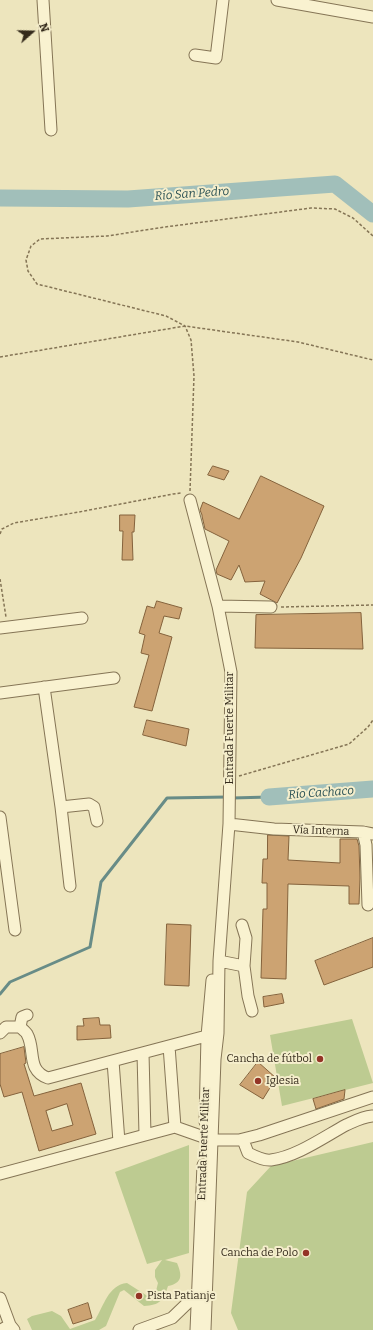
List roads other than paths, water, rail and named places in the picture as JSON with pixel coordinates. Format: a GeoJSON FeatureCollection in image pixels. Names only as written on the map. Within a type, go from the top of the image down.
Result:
{"type":"FeatureCollection","features":[{"type":"Feature","properties":{"kind":"street"},"geometry":{"type":"LineString","coordinates":[[43,0],[51,130]]}},
{"type":"Feature","properties":{"kind":"street"},"geometry":{"type":"LineString","coordinates":[[195,55],[216,58],[223,0]]}},
{"type":"Feature","properties":{"kind":"street"},"geometry":{"type":"LineString","coordinates":[[277,0],[373,17]]}},
{"type":"Feature","properties":{"kind":"street","name":"Entrada Fuerte Militar"},"geometry":{"type":"LineString","coordinates":[[190,500],[218,606],[232,672],[229,822],[213,1035],[215,1059],[208,1138],[196,1330]]}},
{"type":"Feature","properties":{"kind":"street"},"geometry":{"type":"LineString","coordinates":[[218,606],[271,607]]}},
{"type":"Feature","properties":{"kind":"street"},"geometry":{"type":"LineString","coordinates":[[4,627],[82,618]]}},
{"type":"Feature","properties":{"kind":"street"},"geometry":{"type":"LineString","coordinates":[[0,693],[114,678]]}},
{"type":"Feature","properties":{"kind":"street"},"geometry":{"type":"LineString","coordinates":[[44,687],[61,807],[70,886]]}},
{"type":"Feature","properties":{"kind":"street"},"geometry":{"type":"LineString","coordinates":[[61,807],[89,804],[94,807],[97,821]]}},
{"type":"Feature","properties":{"kind":"street"},"geometry":{"type":"LineString","coordinates":[[0,817],[15,930]]}},
{"type":"Feature","properties":{"kind":"street","name":"Vía Interna"},"geometry":{"type":"LineString","coordinates":[[229,822],[274,829],[368,833],[366,845],[368,906]]}},
{"type":"Feature","properties":{"kind":"street"},"geometry":{"type":"LineString","coordinates":[[242,925],[246,938],[244,966],[252,1011]]}},
{"type":"Feature","properties":{"kind":"street"},"geometry":{"type":"LineString","coordinates":[[219,961],[244,966]]}},
{"type":"Feature","properties":{"kind":"street"},"geometry":{"type":"LineString","coordinates":[[20,1027],[22,1017],[27,1015]]}},
{"type":"Feature","properties":{"kind":"street"},"geometry":{"type":"LineString","coordinates":[[0,1033],[6,1028],[20,1027],[27,1034],[36,1069],[40,1075],[48,1078],[213,1035]]}},
{"type":"Feature","properties":{"kind":"street"},"geometry":{"type":"LineString","coordinates":[[169,1046],[175,1127]]}},
{"type":"Feature","properties":{"kind":"street"},"geometry":{"type":"LineString","coordinates":[[143,1053],[145,1135]]}},
{"type":"Feature","properties":{"kind":"street"},"geometry":{"type":"LineString","coordinates":[[113,1061],[119,1142]]}},
{"type":"Feature","properties":{"kind":"street"},"geometry":{"type":"LineString","coordinates":[[0,1174],[175,1127],[208,1138],[242,1140],[373,1097]]}},
{"type":"Feature","properties":{"kind":"street"},"geometry":{"type":"LineString","coordinates":[[242,1140],[248,1153],[256,1157],[270,1160],[300,1151],[364,1117],[372,1116]]}},
{"type":"Feature","properties":{"kind":"street","name":"Entrada Fuerte Militar"},"geometry":{"type":"LineString","coordinates":[[205,1330],[207,1284],[208,1138]]}},
{"type":"Feature","properties":{"kind":"street"},"geometry":{"type":"LineString","coordinates":[[139,1330],[172,1318],[207,1284]]}},
{"type":"Feature","properties":{"kind":"street"},"geometry":{"type":"LineString","coordinates":[[0,1298],[8,1328]]}},
{"type":"Feature","properties":{"kind":"waterway","name":"Río San Pedro"},"geometry":{"type":"LineString","coordinates":[[0,198],[128,199],[335,184],[373,214]]}},
{"type":"Feature","properties":{"kind":"waterway","name":"Río Cachaco"},"geometry":{"type":"LineString","coordinates":[[269,797],[373,789]]}},
{"type":"Feature","properties":{"kind":"waterway"},"geometry":{"type":"LineString","coordinates":[[0,994],[10,982],[90,947],[101,882],[167,798],[227,797]]}},
{"type":"Feature","properties":{"kind":"waterway"},"geometry":{"type":"LineString","coordinates":[[232,798],[269,797]]}},
{"type":"Feature","properties":{"kind":"place","name":"Cancha de fútbol"},"geometry":{"type":"Point","coordinates":[320,1059]}},
{"type":"Feature","properties":{"kind":"place","name":"Iglesia"},"geometry":{"type":"Point","coordinates":[258,1081]}},
{"type":"Feature","properties":{"kind":"place","name":"Cancha de Polo"},"geometry":{"type":"Point","coordinates":[306,1253]}},
{"type":"Feature","properties":{"kind":"place","name":"Pista Patianje"},"geometry":{"type":"Point","coordinates":[139,1296]}}]}
